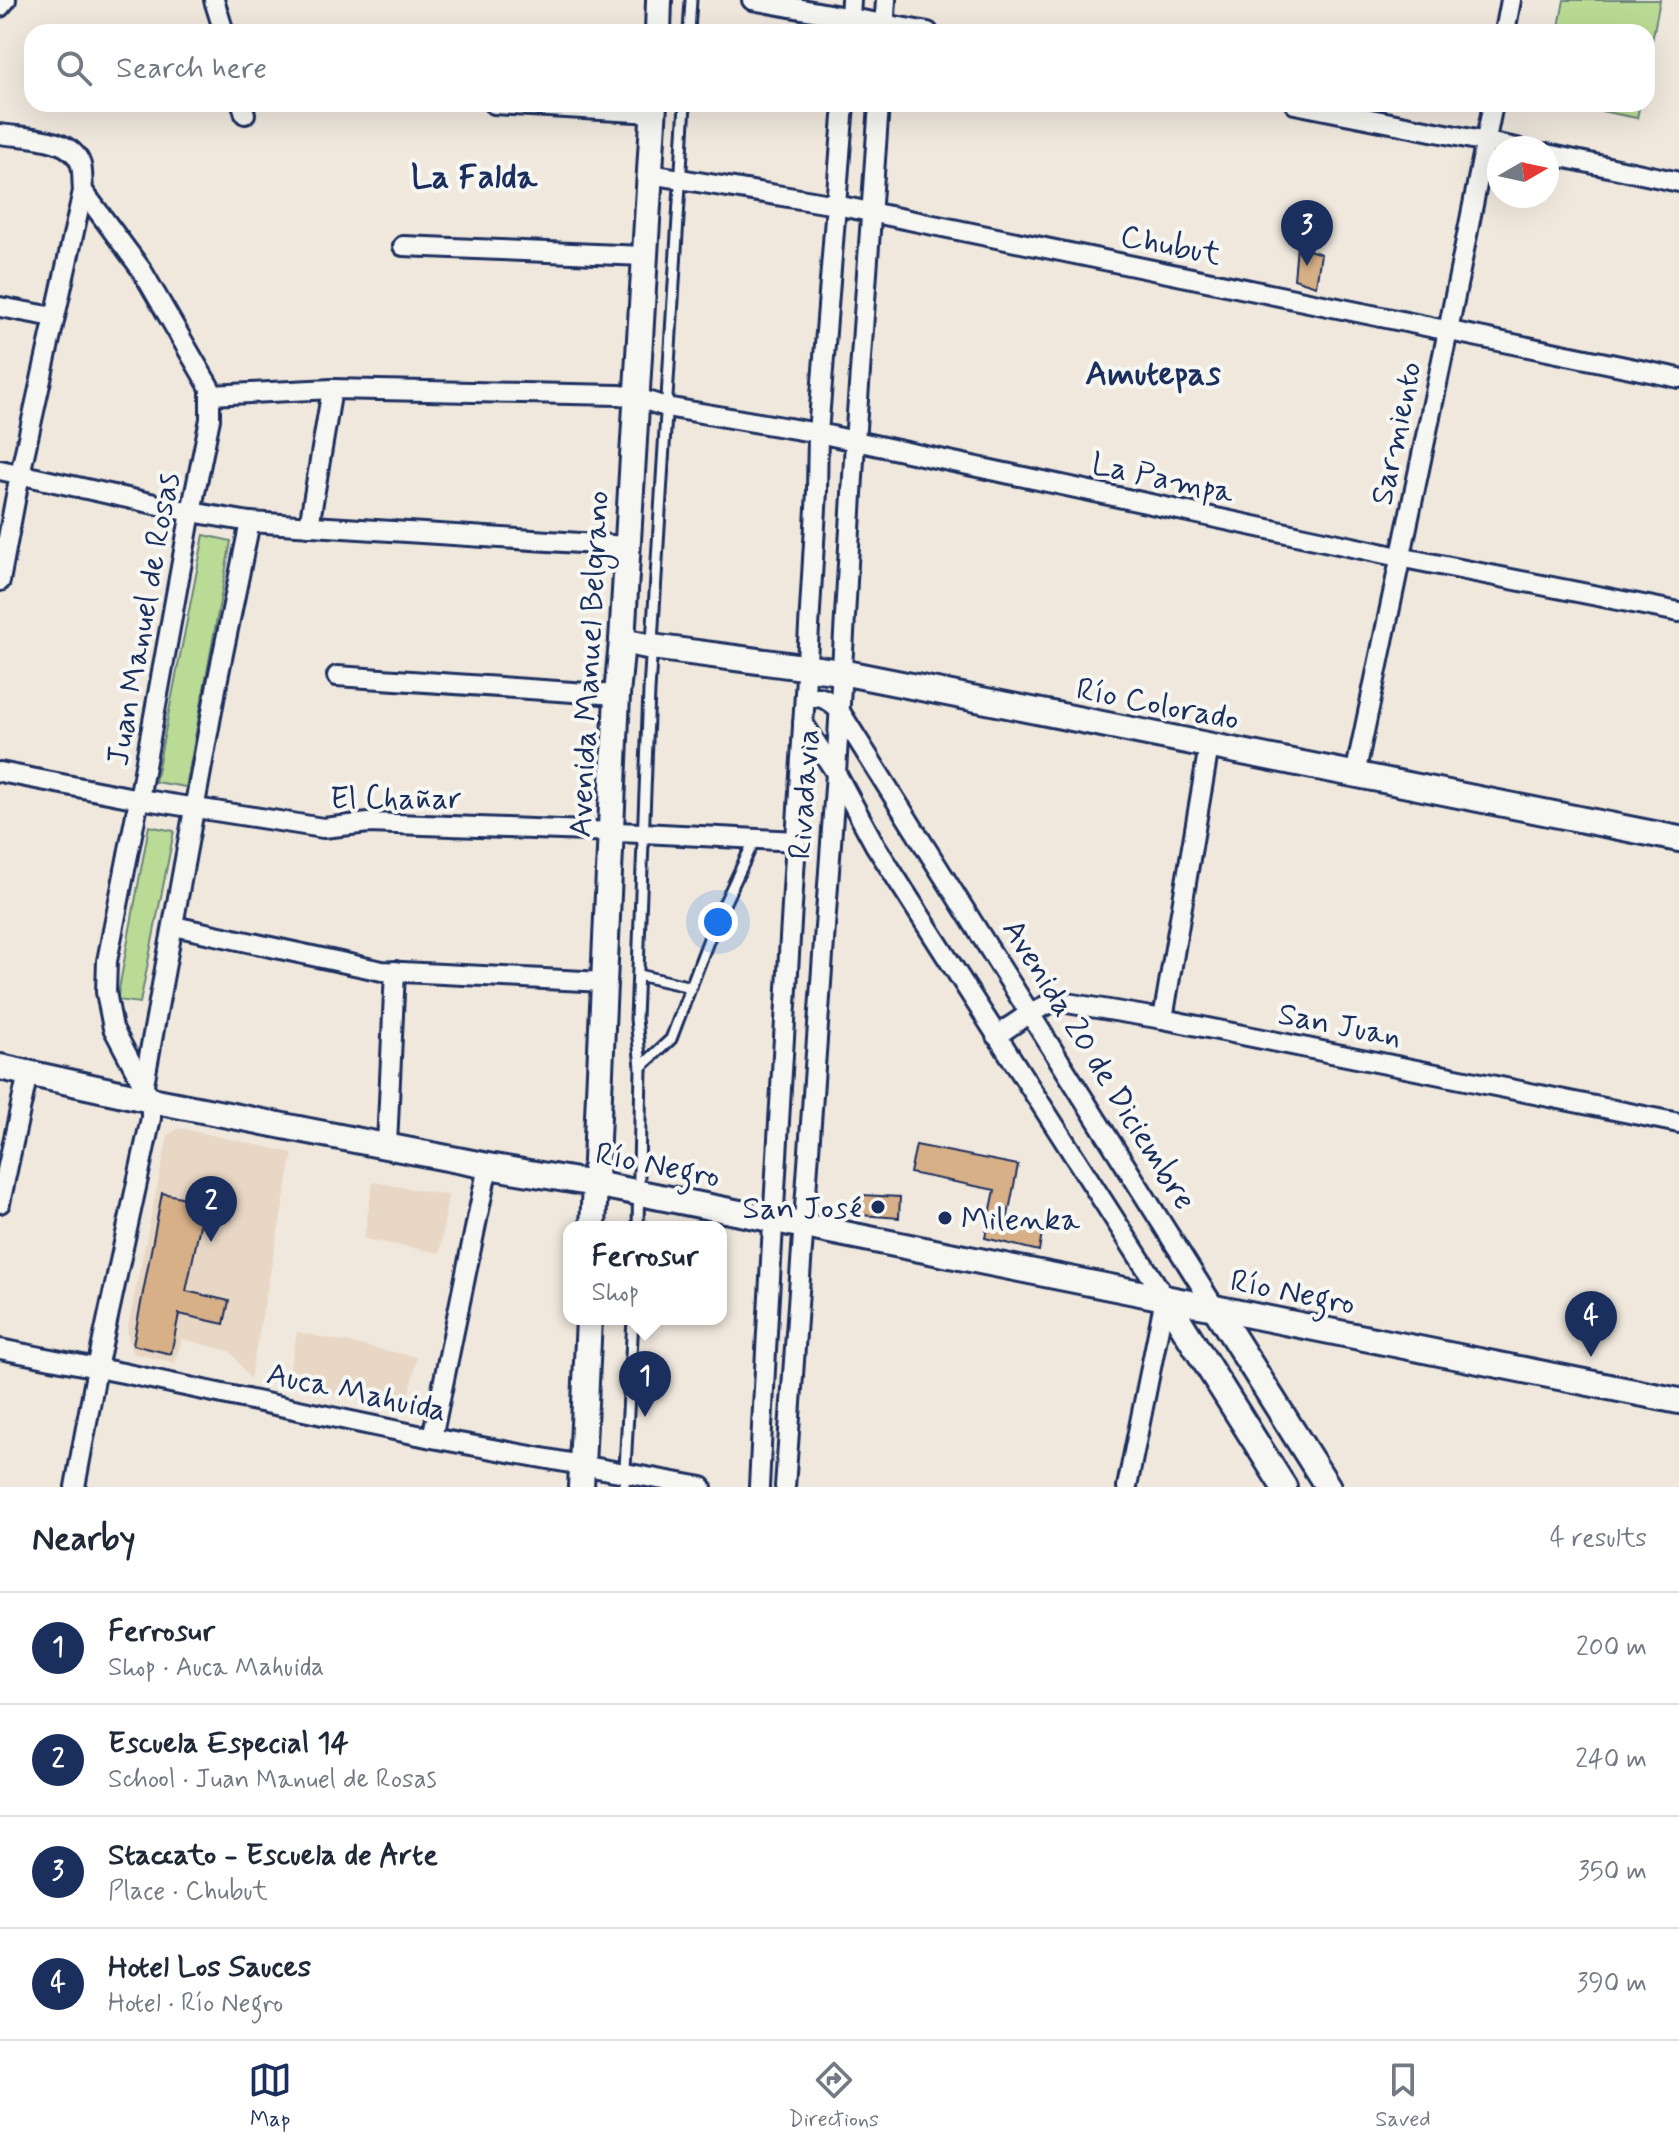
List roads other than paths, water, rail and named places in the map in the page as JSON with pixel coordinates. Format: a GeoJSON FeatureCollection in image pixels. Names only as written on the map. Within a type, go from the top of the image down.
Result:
{"type":"FeatureCollection","features":[{"type":"Feature","properties":{"kind":"street"},"geometry":{"type":"LineString","coordinates":[[0,7],[6,0]]}},
{"type":"Feature","properties":{"kind":"street"},"geometry":{"type":"LineString","coordinates":[[214,0],[222,24]]}},
{"type":"Feature","properties":{"kind":"street"},"geometry":{"type":"LineString","coordinates":[[658,24],[659,0]]}},
{"type":"Feature","properties":{"kind":"street"},"geometry":{"type":"LineString","coordinates":[[752,0],[850,16],[873,24]]}},
{"type":"Feature","properties":{"kind":"street"},"geometry":{"type":"LineString","coordinates":[[884,24],[886,0]]}},
{"type":"Feature","properties":{"kind":"street"},"geometry":{"type":"LineString","coordinates":[[1506,24],[1511,0]]}},
{"type":"Feature","properties":{"kind":"street","name":"Avenida Manuel Belgrano"},"geometry":{"type":"LineString","coordinates":[[593,1221],[617,695],[654,112]]}},
{"type":"Feature","properties":{"kind":"street","name":"Rivadavia"},"geometry":{"type":"LineString","coordinates":[[759,1487],[818,433],[843,112]]}},
{"type":"Feature","properties":{"kind":"street","name":"Rivadavia"},"geometry":{"type":"LineString","coordinates":[[785,1487],[836,773],[878,112]]}},
{"type":"Feature","properties":{"kind":"street"},"geometry":{"type":"LineString","coordinates":[[1335,112],[1487,142]]}},
{"type":"Feature","properties":{"kind":"street","name":"Sarmiento"},"geometry":{"type":"LineString","coordinates":[[1488,136],[1492,112]]}},
{"type":"Feature","properties":{"kind":"street"},"geometry":{"type":"LineString","coordinates":[[0,134],[56,143],[72,151],[81,165],[83,191],[20,474],[0,581]]}},
{"type":"Feature","properties":{"kind":"street","name":"Sarmiento"},"geometry":{"type":"LineString","coordinates":[[1355,775],[1487,142]]}},
{"type":"Feature","properties":{"kind":"street"},"geometry":{"type":"LineString","coordinates":[[1559,157],[1679,182]]}},
{"type":"Feature","properties":{"kind":"street","name":"Chubut"},"geometry":{"type":"LineString","coordinates":[[650,174],[836,205],[1679,378]]}},
{"type":"Feature","properties":{"kind":"street"},"geometry":{"type":"LineString","coordinates":[[83,191],[141,269],[210,388],[211,395]]}},
{"type":"Feature","properties":{"kind":"street"},"geometry":{"type":"LineString","coordinates":[[403,246],[644,256]]}},
{"type":"Feature","properties":{"kind":"street"},"geometry":{"type":"LineString","coordinates":[[0,307],[54,317]]}},
{"type":"Feature","properties":{"kind":"street"},"geometry":{"type":"LineString","coordinates":[[309,526],[332,389]]}},
{"type":"Feature","properties":{"kind":"street","name":"La Pampa"},"geometry":{"type":"LineString","coordinates":[[211,395],[332,389],[635,397],[666,407],[818,433],[1399,557],[1679,612]]}},
{"type":"Feature","properties":{"kind":"street","name":"Juan Manuel de Rosas"},"geometry":{"type":"LineString","coordinates":[[148,1092],[113,1028],[106,992],[107,961],[210,419],[211,395]]}},
{"type":"Feature","properties":{"kind":"street"},"geometry":{"type":"LineString","coordinates":[[0,470],[250,522],[627,546]]}},
{"type":"Feature","properties":{"kind":"street"},"geometry":{"type":"LineString","coordinates":[[75,1487],[97,1368],[151,1118],[148,1092],[174,926],[250,522]]}},
{"type":"Feature","properties":{"kind":"street","name":"Río Colorado"},"geometry":{"type":"LineString","coordinates":[[622,641],[841,672],[1679,839]]}},
{"type":"Feature","properties":{"kind":"street"},"geometry":{"type":"LineString","coordinates":[[337,676],[617,695]]}},
{"type":"Feature","properties":{"kind":"street"},"geometry":{"type":"LineString","coordinates":[[805,701],[813,696],[822,697],[839,710]]}},
{"type":"Feature","properties":{"kind":"street","name":"Avenida 20 de Diciembre"},"geometry":{"type":"LineString","coordinates":[[839,710],[1328,1487]]}},
{"type":"Feature","properties":{"kind":"street"},"geometry":{"type":"LineString","coordinates":[[803,723],[836,773],[875,845],[1284,1487]]}},
{"type":"Feature","properties":{"kind":"street"},"geometry":{"type":"LineString","coordinates":[[1163,1019],[1209,746]]}},
{"type":"Feature","properties":{"kind":"street","name":"El Chañar"},"geometry":{"type":"LineString","coordinates":[[0,772],[139,799],[323,828],[369,823],[797,841]]}},
{"type":"Feature","properties":{"kind":"street"},"geometry":{"type":"LineString","coordinates":[[174,926],[382,971],[604,982]]}},
{"type":"Feature","properties":{"kind":"street"},"geometry":{"type":"LineString","coordinates":[[387,1145],[395,971]]}},
{"type":"Feature","properties":{"kind":"street","name":"San Juan"},"geometry":{"type":"LineString","coordinates":[[996,1036],[1030,1013],[1055,1001],[1163,1019],[1679,1123]]}},
{"type":"Feature","properties":{"kind":"street","name":"Río Negro"},"geometry":{"type":"LineString","coordinates":[[0,1067],[148,1092],[488,1166],[595,1184],[1679,1401]]}},
{"type":"Feature","properties":{"kind":"street"},"geometry":{"type":"LineString","coordinates":[[0,1203],[28,1073]]}},
{"type":"Feature","properties":{"kind":"street"},"geometry":{"type":"LineString","coordinates":[[432,1438],[488,1166]]}},
{"type":"Feature","properties":{"kind":"street"},"geometry":{"type":"LineString","coordinates":[[1127,1487],[1165,1298]]}},
{"type":"Feature","properties":{"kind":"street"},"geometry":{"type":"LineString","coordinates":[[582,1476],[589,1325]]}},
{"type":"Feature","properties":{"kind":"street","name":"Auca Mahuida"},"geometry":{"type":"LineString","coordinates":[[0,1349],[432,1438],[582,1476],[702,1487]]}},
{"type":"Feature","properties":{"kind":"lane"},"geometry":{"type":"LineString","coordinates":[[690,24],[691,0]]}},
{"type":"Feature","properties":{"kind":"lane"},"geometry":{"type":"LineString","coordinates":[[638,1221],[641,1067],[636,1019],[643,833],[684,112]]}},
{"type":"Feature","properties":{"kind":"lane"},"geometry":{"type":"LineString","coordinates":[[641,1067],[671,1039],[715,923],[755,839]]}},
{"type":"Feature","properties":{"kind":"lane"},"geometry":{"type":"LineString","coordinates":[[638,975],[691,987]]}},
{"type":"Feature","properties":{"kind":"lane"},"geometry":{"type":"LineString","coordinates":[[625,1479],[633,1325]]}},
{"type":"Feature","properties":{"kind":"place","name":"Staccato - Escuela de Arte"},"geometry":{"type":"Point","coordinates":[1307,266]}},
{"type":"Feature","properties":{"kind":"place","name":"San José"},"geometry":{"type":"Point","coordinates":[878,1207]}},
{"type":"Feature","properties":{"kind":"place","name":"Milenka"},"geometry":{"type":"Point","coordinates":[945,1218]}},
{"type":"Feature","properties":{"kind":"place","name":"Escuela Especial 14"},"geometry":{"type":"Point","coordinates":[211,1242]}},
{"type":"Feature","properties":{"kind":"place","name":"Hotel Los Sauces"},"geometry":{"type":"Point","coordinates":[1591,1357]}},
{"type":"Feature","properties":{"kind":"place","name":"Ferrosur"},"geometry":{"type":"Point","coordinates":[645,1417]}},
{"type":"Feature","properties":{"kind":"district","name":"La Falda"},"geometry":{"type":"Point","coordinates":[474,175]}},
{"type":"Feature","properties":{"kind":"district","name":"Amutepas"},"geometry":{"type":"Point","coordinates":[1153,372]}}]}
